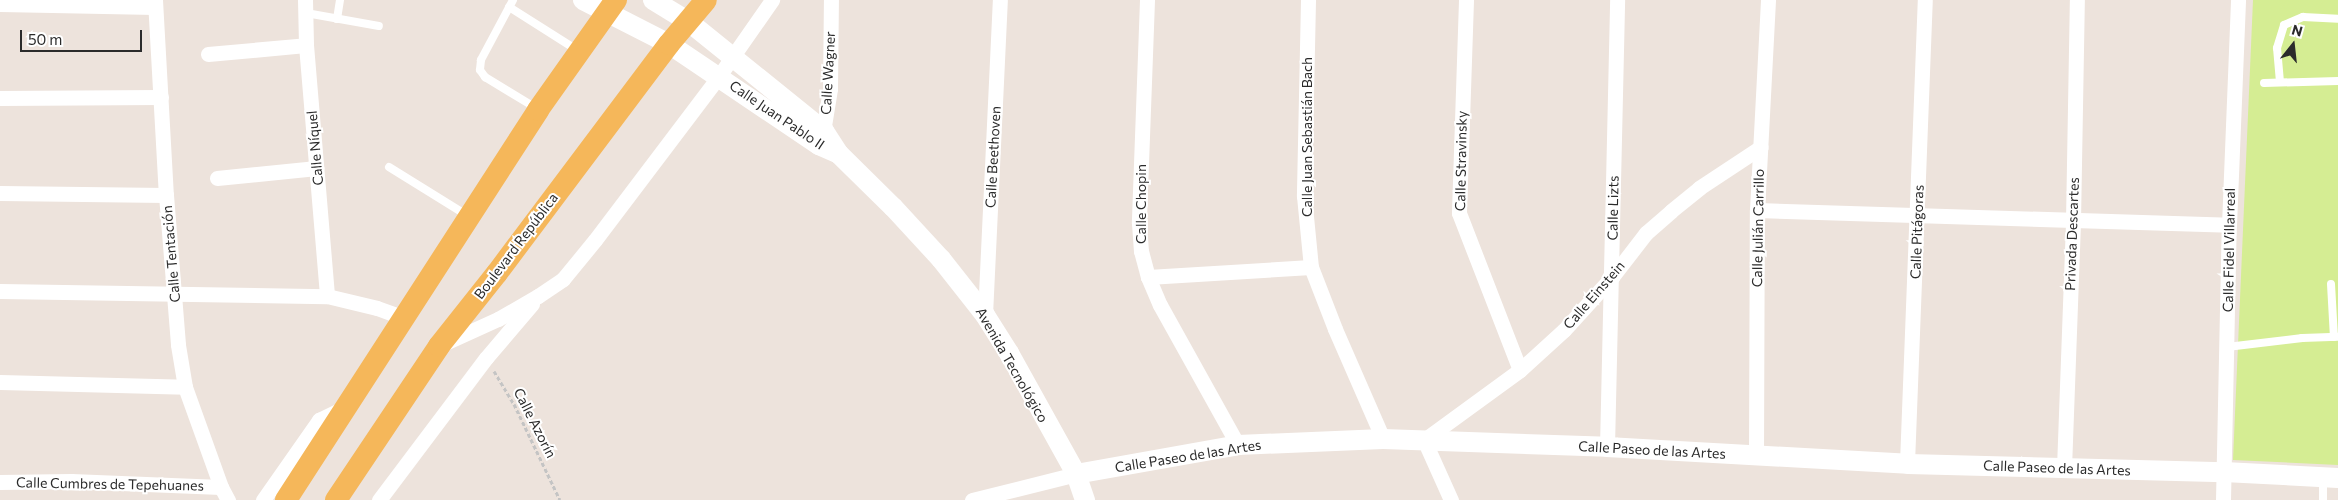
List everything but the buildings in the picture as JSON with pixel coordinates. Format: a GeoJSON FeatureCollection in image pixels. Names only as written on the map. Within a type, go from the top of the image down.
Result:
{"type":"FeatureCollection","features":[{"type":"Feature","properties":{"kind":"main road","name":"Boulevard República"},"geometry":{"type":"LineString","coordinates":[[336,500],[440,346],[669,44],[706,0]]}},
{"type":"Feature","properties":{"kind":"main road"},"geometry":{"type":"LineString","coordinates":[[286,500],[538,110],[613,6]]}},
{"type":"Feature","properties":{"kind":"street","name":"Calle Juan Pablo II"},"geometry":{"type":"LineString","coordinates":[[583,0],[613,6],[719,76],[822,138]]}},
{"type":"Feature","properties":{"kind":"street","name":"Calle Juan Pablo II"},"geometry":{"type":"LineString","coordinates":[[653,0],[689,22],[733,56],[839,154]]}},
{"type":"Feature","properties":{"kind":"street"},"geometry":{"type":"LineString","coordinates":[[440,346],[498,319],[563,279],[595,240],[719,76],[772,0]]}},
{"type":"Feature","properties":{"kind":"street","name":"Calle Wagner"},"geometry":{"type":"LineString","coordinates":[[822,138],[830,89],[831,0]]}},
{"type":"Feature","properties":{"kind":"street","name":"Calle Beethoven"},"geometry":{"type":"LineString","coordinates":[[985,315],[1000,0]]}},
{"type":"Feature","properties":{"kind":"street","name":"Calle Chopin"},"geometry":{"type":"LineString","coordinates":[[1147,0],[1139,223],[1141,251],[1148,277],[1160,305],[1238,445]]}},
{"type":"Feature","properties":{"kind":"street","name":"Calle Juan Sebastián Bach"},"geometry":{"type":"LineString","coordinates":[[1308,0],[1304,196],[1311,267],[1334,329],[1383,438]]}},
{"type":"Feature","properties":{"kind":"street","name":"Calle Stravinsky"},"geometry":{"type":"LineString","coordinates":[[1466,0],[1459,213],[1520,370]]}},
{"type":"Feature","properties":{"kind":"street","name":"Calle Lizts"},"geometry":{"type":"LineString","coordinates":[[1607,447],[1617,0]]}},
{"type":"Feature","properties":{"kind":"street","name":"Calle Julián Carrillo"},"geometry":{"type":"LineString","coordinates":[[1756,456],[1758,210],[1768,0]]}},
{"type":"Feature","properties":{"kind":"street","name":"Calle Pitágoras"},"geometry":{"type":"LineString","coordinates":[[1907,463],[1925,0]]}},
{"type":"Feature","properties":{"kind":"street","name":"Privada Descartes"},"geometry":{"type":"LineString","coordinates":[[2064,468],[2073,220],[2077,0]]}},
{"type":"Feature","properties":{"kind":"street","name":"Calle Fidel Villarreal"},"geometry":{"type":"LineString","coordinates":[[2223,500],[2238,0]]}},
{"type":"Feature","properties":{"kind":"street"},"geometry":{"type":"LineString","coordinates":[[0,4],[155,4]]}},
{"type":"Feature","properties":{"kind":"street","name":"Calle Tentación"},"geometry":{"type":"LineString","coordinates":[[155,4],[166,195],[178,345],[185,387],[225,494]]}},
{"type":"Feature","properties":{"kind":"street","name":"Calle Níquel"},"geometry":{"type":"LineString","coordinates":[[306,6],[306,45],[327,296]]}},
{"type":"Feature","properties":{"kind":"street"},"geometry":{"type":"LineString","coordinates":[[208,54],[306,45]]}},
{"type":"Feature","properties":{"kind":"street"},"geometry":{"type":"LineString","coordinates":[[0,98],[161,97]]}},
{"type":"Feature","properties":{"kind":"street","name":"Calle Einstein"},"geometry":{"type":"LineString","coordinates":[[1424,440],[1520,370],[1564,330],[1612,277],[1646,234],[1699,188],[1760,147]]}},
{"type":"Feature","properties":{"kind":"street","name":"Avenida Tecnológico"},"geometry":{"type":"LineString","coordinates":[[839,154],[894,207],[941,259],[985,315],[1009,353],[1076,474],[1085,500]]}},
{"type":"Feature","properties":{"kind":"street"},"geometry":{"type":"LineString","coordinates":[[216,178],[317,168]]}},
{"type":"Feature","properties":{"kind":"street"},"geometry":{"type":"LineString","coordinates":[[0,193],[166,195]]}},
{"type":"Feature","properties":{"kind":"street"},"geometry":{"type":"LineString","coordinates":[[1758,210],[2230,225]]}},
{"type":"Feature","properties":{"kind":"street"},"geometry":{"type":"LineString","coordinates":[[1148,277],[1311,267]]}},
{"type":"Feature","properties":{"kind":"street"},"geometry":{"type":"LineString","coordinates":[[0,291],[175,292],[327,296],[377,308],[404,318]]}},
{"type":"Feature","properties":{"kind":"street"},"geometry":{"type":"LineString","coordinates":[[379,500],[486,358],[538,296]]}},
{"type":"Feature","properties":{"kind":"street"},"geometry":{"type":"LineString","coordinates":[[0,382],[185,387]]}},
{"type":"Feature","properties":{"kind":"street"},"geometry":{"type":"LineString","coordinates":[[263,500],[319,420],[344,408]]}},
{"type":"Feature","properties":{"kind":"street","name":"Calle Paseo de las Artes"},"geometry":{"type":"LineString","coordinates":[[972,500],[1076,474],[1238,445],[1383,438],[1607,447],[1907,463],[2331,477]]}},
{"type":"Feature","properties":{"kind":"street"},"geometry":{"type":"LineString","coordinates":[[1424,440],[1450,500]]}},
{"type":"Feature","properties":{"kind":"street","name":"Calle Cumbres de Tepehuanes"},"geometry":{"type":"LineString","coordinates":[[0,482],[71,481],[225,494]]}},
{"type":"Feature","properties":{"kind":"lane"},"geometry":{"type":"LineString","coordinates":[[337,19],[340,0]]}},
{"type":"Feature","properties":{"kind":"lane"},"geometry":{"type":"LineString","coordinates":[[538,110],[485,77],[480,70],[481,60],[511,4],[580,52]]}},
{"type":"Feature","properties":{"kind":"lane"},"geometry":{"type":"LineString","coordinates":[[306,6],[337,19],[379,26]]}},
{"type":"Feature","properties":{"kind":"lane"},"geometry":{"type":"LineString","coordinates":[[2280,82],[2277,48],[2284,25],[2303,17],[2338,19]]}},
{"type":"Feature","properties":{"kind":"lane"},"geometry":{"type":"LineString","coordinates":[[2264,83],[2338,81]]}},
{"type":"Feature","properties":{"kind":"lane"},"geometry":{"type":"LineString","coordinates":[[389,167],[469,217]]}},
{"type":"Feature","properties":{"kind":"lane"},"geometry":{"type":"LineString","coordinates":[[2227,347],[2302,338],[2336,337],[2331,284]]}},
{"type":"Feature","properties":{"kind":"lane"},"geometry":{"type":"LineString","coordinates":[[2323,500],[2331,477]]}},
{"type":"Feature","properties":{"kind":"path","name":"Calle Azorín"},"geometry":{"type":"LineString","coordinates":[[486,358],[514,404],[560,500]]}},
{"type":"Feature","properties":{"kind":"green space"},"geometry":{"type":"Polygon","coordinates":[[[2253,0],[2338,0],[2338,465],[2233,460],[2253,0]]]}}]}
